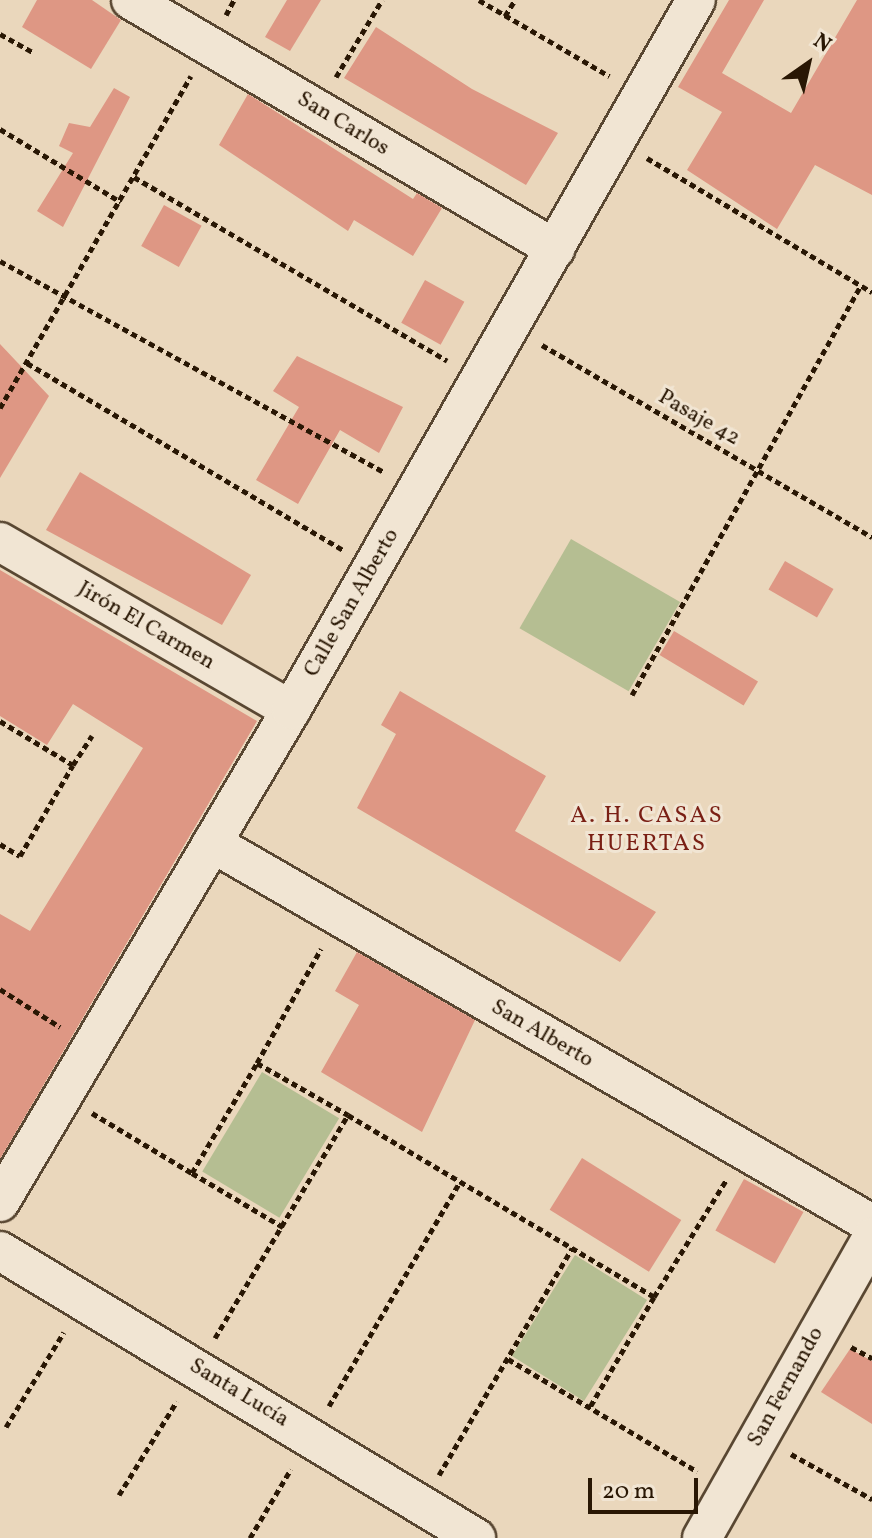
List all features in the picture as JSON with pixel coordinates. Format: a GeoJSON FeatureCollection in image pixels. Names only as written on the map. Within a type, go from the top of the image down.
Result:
{"type":"FeatureCollection","features":[{"type":"Feature","properties":{"kind":"street","name":"San Carlos"},"geometry":{"type":"LineString","coordinates":[[131,0],[555,249]]}},
{"type":"Feature","properties":{"kind":"street","name":"Calle San Alberto"},"geometry":{"type":"LineString","coordinates":[[5,1183],[95,1048],[618,141],[696,0]]}},
{"type":"Feature","properties":{"kind":"street","name":"Jirón El Carmen"},"geometry":{"type":"LineString","coordinates":[[0,542],[291,710]]}},
{"type":"Feature","properties":{"kind":"street","name":"San Alberto"},"geometry":{"type":"LineString","coordinates":[[212,843],[872,1224]]}},
{"type":"Feature","properties":{"kind":"street","name":"San Fernando"},"geometry":{"type":"LineString","coordinates":[[702,1538],[872,1237]]}},
{"type":"Feature","properties":{"kind":"street","name":"Santa Lucía"},"geometry":{"type":"LineString","coordinates":[[0,1251],[476,1538]]}},
{"type":"Feature","properties":{"kind":"path"},"geometry":{"type":"LineString","coordinates":[[317,109],[382,0]]}},
{"type":"Feature","properties":{"kind":"path"},"geometry":{"type":"LineString","coordinates":[[479,0],[643,95]]}},
{"type":"Feature","properties":{"kind":"path"},"geometry":{"type":"LineString","coordinates":[[505,16],[515,0]]}},
{"type":"Feature","properties":{"kind":"path"},"geometry":{"type":"LineString","coordinates":[[0,34],[33,52]]}},
{"type":"Feature","properties":{"kind":"path"},"geometry":{"type":"LineString","coordinates":[[0,408],[209,45]]}},
{"type":"Feature","properties":{"kind":"path"},"geometry":{"type":"LineString","coordinates":[[0,129],[121,202]]}},
{"type":"Feature","properties":{"kind":"path"},"geometry":{"type":"LineString","coordinates":[[618,141],[872,292]]}},
{"type":"Feature","properties":{"kind":"path"},"geometry":{"type":"LineString","coordinates":[[134,177],[480,380]]}},
{"type":"Feature","properties":{"kind":"path"},"geometry":{"type":"LineString","coordinates":[[0,261],[417,489]]}},
{"type":"Feature","properties":{"kind":"path"},"geometry":{"type":"LineString","coordinates":[[632,695],[861,286]]}},
{"type":"Feature","properties":{"kind":"path","name":"Pasaje 42"},"geometry":{"type":"LineString","coordinates":[[510,326],[872,537]]}},
{"type":"Feature","properties":{"kind":"path"},"geometry":{"type":"LineString","coordinates":[[27,363],[373,567]]}},
{"type":"Feature","properties":{"kind":"path"},"geometry":{"type":"LineString","coordinates":[[0,721],[73,765]]}},
{"type":"Feature","properties":{"kind":"path"},"geometry":{"type":"LineString","coordinates":[[0,844],[20,856],[92,736]]}},
{"type":"Feature","properties":{"kind":"path"},"geometry":{"type":"LineString","coordinates":[[192,1173],[339,916]]}},
{"type":"Feature","properties":{"kind":"path"},"geometry":{"type":"LineString","coordinates":[[0,989],[95,1048]]}},
{"type":"Feature","properties":{"kind":"path"},"geometry":{"type":"LineString","coordinates":[[257,1063],[654,1297]]}},
{"type":"Feature","properties":{"kind":"path"},"geometry":{"type":"LineString","coordinates":[[65,1096],[283,1227]]}},
{"type":"Feature","properties":{"kind":"path"},"geometry":{"type":"LineString","coordinates":[[119,1495],[348,1115]]}},
{"type":"Feature","properties":{"kind":"path"},"geometry":{"type":"LineString","coordinates":[[590,1407],[744,1151]]}},
{"type":"Feature","properties":{"kind":"path"},"geometry":{"type":"LineString","coordinates":[[250,1538],[460,1182]]}},
{"type":"Feature","properties":{"kind":"path"},"geometry":{"type":"LineString","coordinates":[[422,1505],[572,1248]]}},
{"type":"Feature","properties":{"kind":"path"},"geometry":{"type":"LineString","coordinates":[[6,1427],[83,1301]]}},
{"type":"Feature","properties":{"kind":"path"},"geometry":{"type":"LineString","coordinates":[[508,1359],[729,1489]]}},
{"type":"Feature","properties":{"kind":"path"},"geometry":{"type":"LineString","coordinates":[[759,1436],[872,1499]]}},
{"type":"Feature","properties":{"kind":"green space"},"geometry":{"type":"Polygon","coordinates":[[[571,539],[680,602],[629,691],[520,628],[571,539]]]}},
{"type":"Feature","properties":{"kind":"green space"},"geometry":{"type":"Polygon","coordinates":[[[262,1072],[339,1118],[279,1218],[202,1171],[262,1072]]]}},
{"type":"Feature","properties":{"kind":"green space"},"geometry":{"type":"Polygon","coordinates":[[[575,1255],[647,1300],[584,1401],[512,1356],[575,1255]]]}},
{"type":"Feature","properties":{"kind":"building"},"geometry":{"type":"Polygon","coordinates":[[[37,0],[92,0],[121,20],[91,69],[22,27],[37,0]]]}},
{"type":"Feature","properties":{"kind":"building"},"geometry":{"type":"Polygon","coordinates":[[[287,0],[321,0],[290,51],[265,37],[287,0]]]}},
{"type":"Feature","properties":{"kind":"building"},"geometry":{"type":"Polygon","coordinates":[[[729,0],[764,0],[722,73],[791,113],[857,0],[872,0],[872,195],[815,165],[777,229],[687,170],[722,112],[678,87],[729,0]]]}},
{"type":"Feature","properties":{"kind":"building"},"geometry":{"type":"Polygon","coordinates":[[[376,27],[472,89],[558,133],[526,185],[344,78],[376,27]]]}},
{"type":"Feature","properties":{"kind":"building"},"geometry":{"type":"Polygon","coordinates":[[[114,88],[130,97],[63,227],[37,211],[73,153],[59,146],[69,123],[90,127],[114,88]]]}},
{"type":"Feature","properties":{"kind":"building"},"geometry":{"type":"Polygon","coordinates":[[[248,94],[413,199],[417,193],[442,208],[413,256],[354,220],[348,231],[219,145],[248,94]]]}},
{"type":"Feature","properties":{"kind":"building"},"geometry":{"type":"Polygon","coordinates":[[[164,205],[202,226],[179,267],[141,246],[164,205]]]}},
{"type":"Feature","properties":{"kind":"building"},"geometry":{"type":"Polygon","coordinates":[[[425,280],[464,302],[441,345],[401,323],[425,280]]]}},
{"type":"Feature","properties":{"kind":"building"},"geometry":{"type":"Polygon","coordinates":[[[0,344],[49,396],[0,478],[0,344]]]}},
{"type":"Feature","properties":{"kind":"building"},"geometry":{"type":"Polygon","coordinates":[[[297,356],[403,407],[379,453],[340,430],[298,504],[256,480],[299,407],[273,391],[297,356]]]}},
{"type":"Feature","properties":{"kind":"building"},"geometry":{"type":"Polygon","coordinates":[[[80,472],[251,575],[222,625],[46,530],[80,472]]]}},
{"type":"Feature","properties":{"kind":"building"},"geometry":{"type":"Polygon","coordinates":[[[785,561],[833,589],[817,618],[768,590],[785,561]]]}},
{"type":"Feature","properties":{"kind":"building"},"geometry":{"type":"Polygon","coordinates":[[[0,570],[257,721],[0,1159],[0,914],[30,931],[143,748],[73,704],[47,745],[0,716],[0,570]]]}},
{"type":"Feature","properties":{"kind":"building"},"geometry":{"type":"Polygon","coordinates":[[[674,631],[758,681],[744,705],[660,655],[674,631]]]}},
{"type":"Feature","properties":{"kind":"building"},"geometry":{"type":"Polygon","coordinates":[[[400,691],[546,776],[515,831],[656,912],[620,962],[357,808],[396,734],[381,725],[400,691]]]}},
{"type":"Feature","properties":{"kind":"building"},"geometry":{"type":"Polygon","coordinates":[[[357,952],[475,1020],[422,1132],[321,1072],[359,1005],[335,991],[357,952]]]}},
{"type":"Feature","properties":{"kind":"building"},"geometry":{"type":"Polygon","coordinates":[[[582,1158],[681,1220],[649,1272],[550,1210],[582,1158]]]}},
{"type":"Feature","properties":{"kind":"building"},"geometry":{"type":"Polygon","coordinates":[[[744,1179],[803,1212],[775,1264],[715,1231],[744,1179]]]}},
{"type":"Feature","properties":{"kind":"building"},"geometry":{"type":"Polygon","coordinates":[[[850,1349],[872,1361],[872,1424],[821,1392],[850,1349]]]}},
{"type":"Feature","properties":{"kind":"district","name":"A. H. CASAS HUERTAS"},"geometry":{"type":"Point","coordinates":[647,831]}}]}
